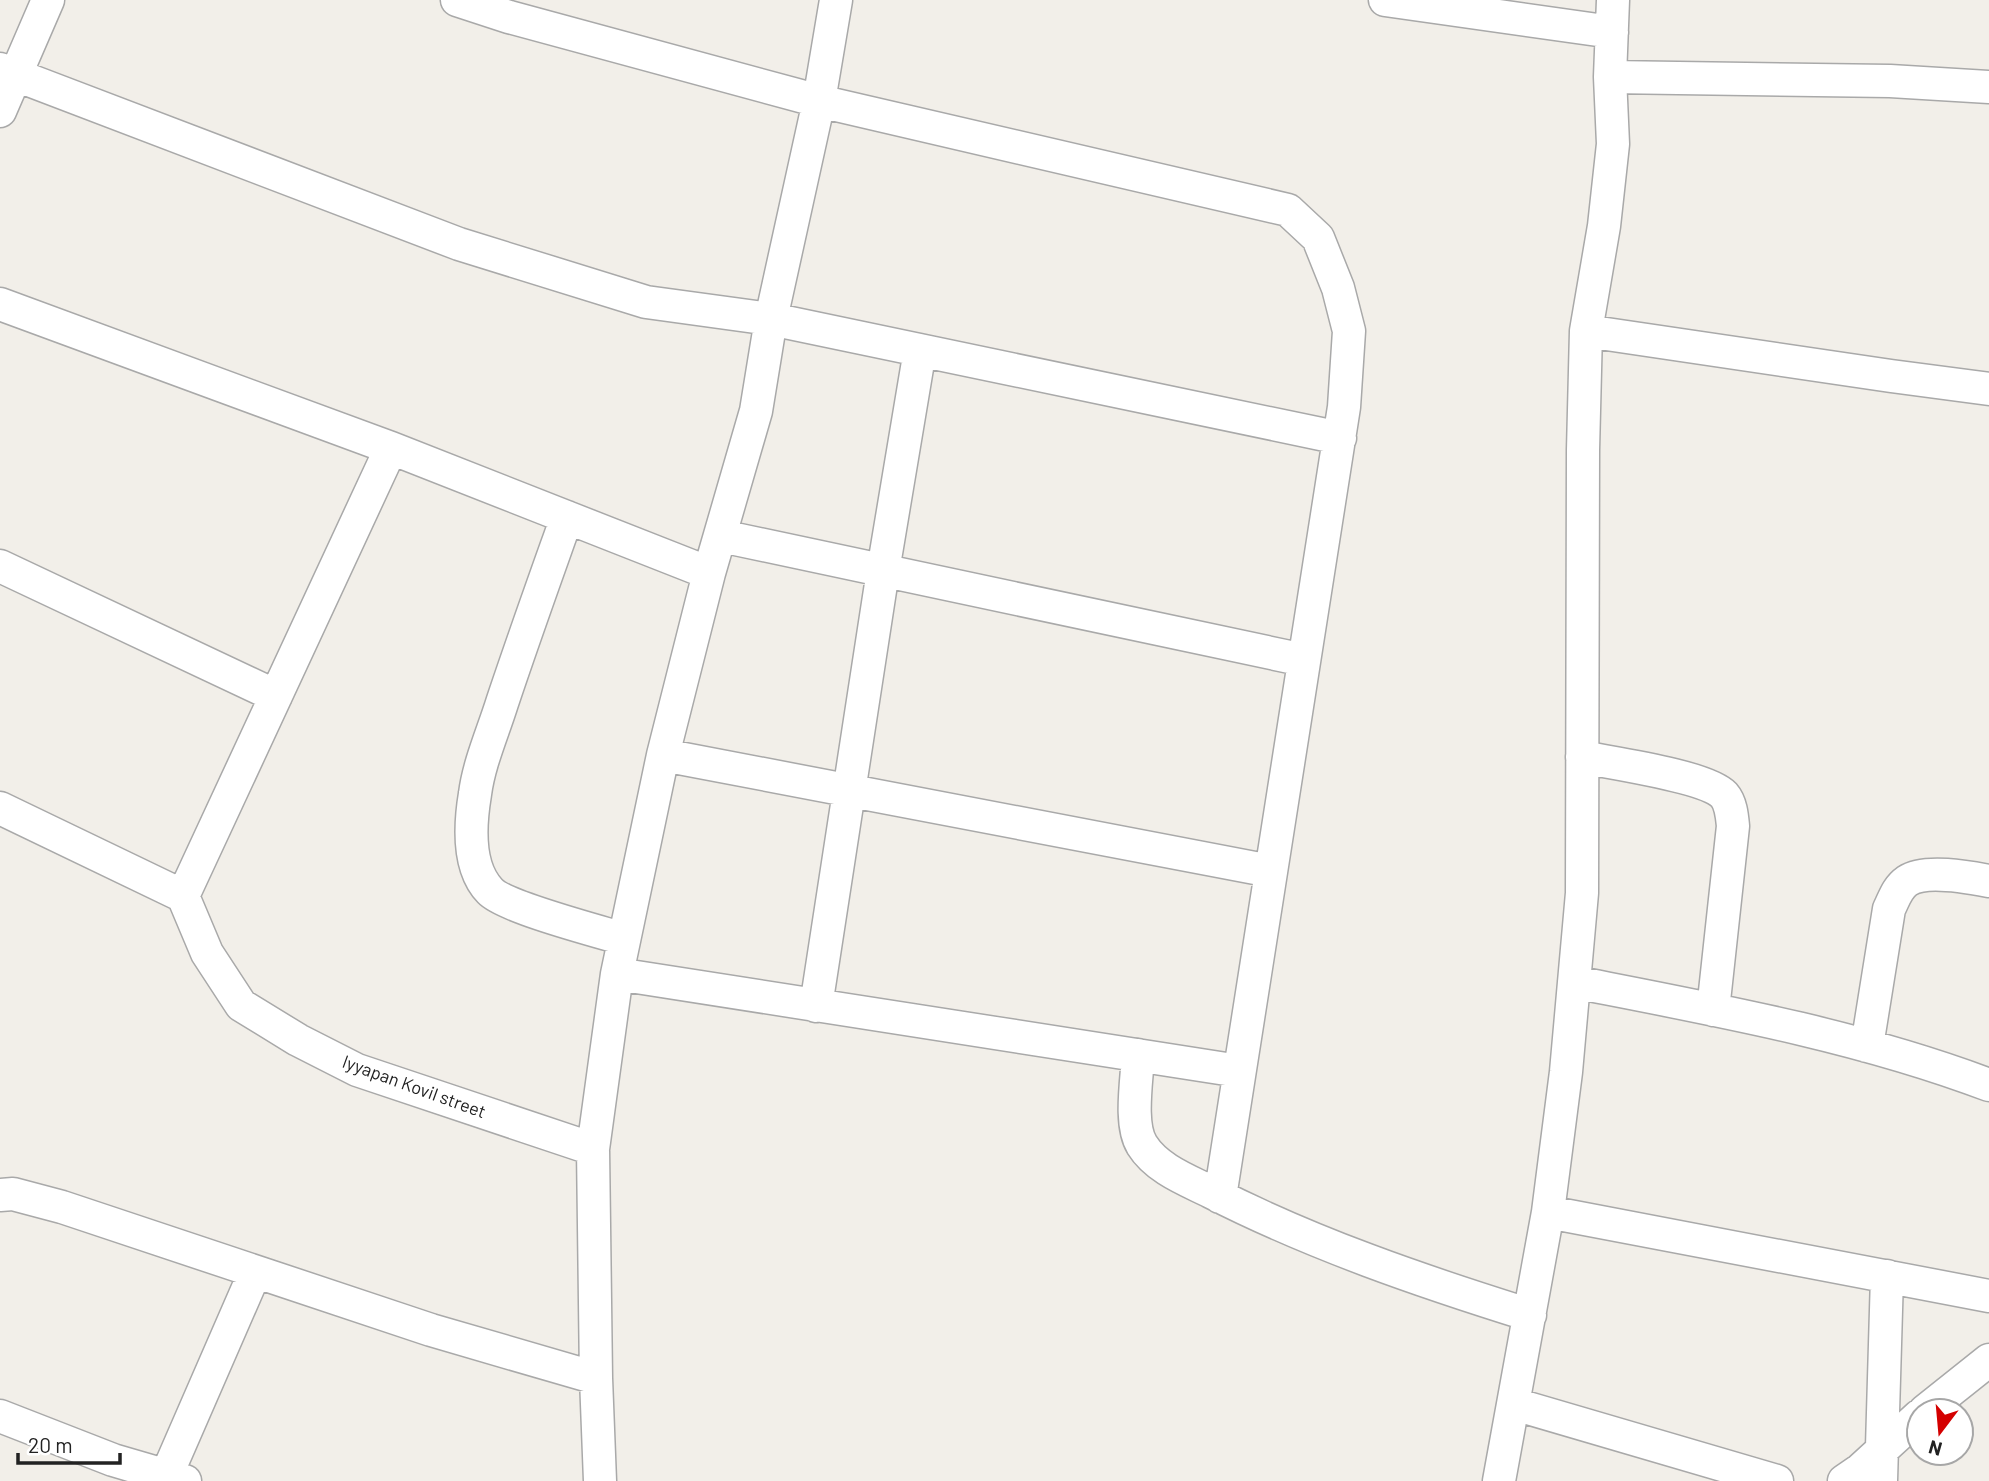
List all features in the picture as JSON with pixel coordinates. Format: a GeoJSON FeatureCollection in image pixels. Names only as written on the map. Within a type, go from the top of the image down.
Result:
{"type":"FeatureCollection","features":[{"type":"Feature","properties":{"kind":"street"},"geometry":{"type":"LineString","coordinates":[[0,111],[8,72],[48,0]]}},
{"type":"Feature","properties":{"kind":"street"},"geometry":{"type":"LineString","coordinates":[[457,0],[509,17],[819,100],[1288,210],[1318,238],[1338,288],[1349,331],[1340,438],[1220,1197]]}},
{"type":"Feature","properties":{"kind":"street"},"geometry":{"type":"LineString","coordinates":[[600,1481],[593,1149],[617,974],[663,755],[709,573],[756,411],[771,319],[819,100],[836,0]]}},
{"type":"Feature","properties":{"kind":"street"},"geometry":{"type":"LineString","coordinates":[[1385,0],[1612,32]]}},
{"type":"Feature","properties":{"kind":"street"},"geometry":{"type":"LineString","coordinates":[[1499,1481],[1548,1212],[1566,1072],[1581,893],[1586,331],[1604,226],[1613,144],[1610,77],[1613,0]]}},
{"type":"Feature","properties":{"kind":"street"},"geometry":{"type":"LineString","coordinates":[[8,72],[458,244],[646,302],[771,319],[1340,438]]}},
{"type":"Feature","properties":{"kind":"street"},"geometry":{"type":"LineString","coordinates":[[1610,77],[1988,82]]}},
{"type":"Feature","properties":{"kind":"street"},"geometry":{"type":"LineString","coordinates":[[0,304],[391,448],[709,573]]}},
{"type":"Feature","properties":{"kind":"street"},"geometry":{"type":"LineString","coordinates":[[1586,331],[1989,389]]}},
{"type":"Feature","properties":{"kind":"street"},"geometry":{"type":"LineString","coordinates":[[816,1006],[920,350]]}},
{"type":"Feature","properties":{"kind":"street"},"geometry":{"type":"LineString","coordinates":[[0,808],[183,896],[391,448]]}},
{"type":"Feature","properties":{"kind":"street"},"geometry":{"type":"LineString","coordinates":[[567,517],[499,712],[475,791],[472,823],[474,856],[480,878],[492,893],[518,906],[624,939]]}},
{"type":"Feature","properties":{"kind":"street"},"geometry":{"type":"LineString","coordinates":[[721,536],[1304,660]]}},
{"type":"Feature","properties":{"kind":"street"},"geometry":{"type":"LineString","coordinates":[[0,566],[276,696]]}},
{"type":"Feature","properties":{"kind":"street"},"geometry":{"type":"LineString","coordinates":[[663,755],[1271,871]]}},
{"type":"Feature","properties":{"kind":"street"},"geometry":{"type":"LineString","coordinates":[[1582,757],[1705,784],[1724,795],[1728,802],[1733,826],[1713,1010]]}},
{"type":"Feature","properties":{"kind":"street"},"geometry":{"type":"LineString","coordinates":[[1867,1046],[1889,909],[1896,892],[1908,880],[1937,874],[1989,881]]}},
{"type":"Feature","properties":{"kind":"street","name":"Iyyapan Kovil street"},"geometry":{"type":"LineString","coordinates":[[183,896],[206,953],[241,1005],[298,1040],[357,1070],[593,1149]]}},
{"type":"Feature","properties":{"kind":"street"},"geometry":{"type":"LineString","coordinates":[[617,974],[1239,1071]]}},
{"type":"Feature","properties":{"kind":"street"},"geometry":{"type":"LineString","coordinates":[[1574,982],[1713,1010],[1867,1046],[1937,1065],[1989,1085]]}},
{"type":"Feature","properties":{"kind":"street"},"geometry":{"type":"LineString","coordinates":[[1138,1055],[1135,1129],[1142,1145],[1160,1165],[1270,1220],[1419,1281],[1530,1315]]}},
{"type":"Feature","properties":{"kind":"street"},"geometry":{"type":"LineString","coordinates":[[0,1195],[13,1194],[62,1207],[431,1331],[596,1378]]}},
{"type":"Feature","properties":{"kind":"street"},"geometry":{"type":"LineString","coordinates":[[1548,1212],[1989,1296]]}},
{"type":"Feature","properties":{"kind":"street"},"geometry":{"type":"LineString","coordinates":[[0,1416],[172,1480],[255,1272]]}},
{"type":"Feature","properties":{"kind":"street"},"geometry":{"type":"LineString","coordinates":[[1881,1481],[1887,1276]]}},
{"type":"Feature","properties":{"kind":"street"},"geometry":{"type":"LineString","coordinates":[[1943,1397],[1989,1360]]}},
{"type":"Feature","properties":{"kind":"street"},"geometry":{"type":"LineString","coordinates":[[1514,1404],[1777,1481]]}},
{"type":"Feature","properties":{"kind":"street"},"geometry":{"type":"LineString","coordinates":[[1844,1481],[1905,1430]]}}]}
